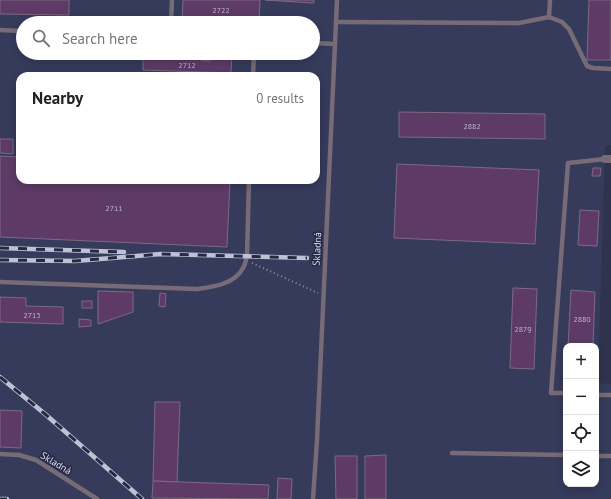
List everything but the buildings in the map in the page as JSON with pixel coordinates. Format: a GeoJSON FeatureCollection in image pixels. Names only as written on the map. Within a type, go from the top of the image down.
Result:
{"type":"FeatureCollection","features":[{"type":"Feature","properties":{"kind":"lane"},"geometry":{"type":"LineString","coordinates":[[171,16],[172,0]]}},
{"type":"Feature","properties":{"kind":"lane","name":"Skladná"},"geometry":{"type":"LineString","coordinates":[[313,499],[337,0]]}},
{"type":"Feature","properties":{"kind":"lane"},"geometry":{"type":"LineString","coordinates":[[549,17],[550,0]]}},
{"type":"Feature","properties":{"kind":"lane"},"geometry":{"type":"LineString","coordinates":[[336,22],[519,23],[549,17],[562,22],[569,29],[587,66],[593,68],[611,69]]}},
{"type":"Feature","properties":{"kind":"lane"},"geometry":{"type":"LineString","coordinates":[[0,30],[16,31]]}},
{"type":"Feature","properties":{"kind":"lane"},"geometry":{"type":"LineString","coordinates":[[320,43],[335,44]]}},
{"type":"Feature","properties":{"kind":"lane"},"geometry":{"type":"LineString","coordinates":[[253,72],[254,60]]}},
{"type":"Feature","properties":{"kind":"lane"},"geometry":{"type":"LineString","coordinates":[[563,393],[551,393],[568,162],[608,159]]}},
{"type":"Feature","properties":{"kind":"lane"},"geometry":{"type":"LineString","coordinates":[[0,282],[197,289],[213,287],[227,282],[238,275],[244,268],[247,256],[249,184]]}},
{"type":"Feature","properties":{"kind":"lane"},"geometry":{"type":"LineString","coordinates":[[599,394],[611,395]]}},
{"type":"Feature","properties":{"kind":"lane"},"geometry":{"type":"LineString","coordinates":[[452,453],[563,455]]}},
{"type":"Feature","properties":{"kind":"lane","name":"Skladná"},"geometry":{"type":"LineString","coordinates":[[0,454],[19,455],[36,460],[97,499]]}},
{"type":"Feature","properties":{"kind":"lane"},"geometry":{"type":"LineString","coordinates":[[599,456],[611,456]]}},
{"type":"Feature","properties":{"kind":"path"},"geometry":{"type":"LineString","coordinates":[[246,260],[324,294]]}},
{"type":"Feature","properties":{"kind":"shaded area"},"geometry":{"type":"Polygon","coordinates":[[[0,0],[611,0],[611,145],[605,146],[599,349],[599,343],[563,343],[563,487],[599,487],[599,383],[611,384],[611,499],[0,499],[0,0]]]}},
{"type":"Feature","properties":{"kind":"railway"},"geometry":{"type":"LineString","coordinates":[[0,248],[124,252]]}},
{"type":"Feature","properties":{"kind":"railway"},"geometry":{"type":"LineString","coordinates":[[0,260],[75,261],[161,254],[307,258]]}},
{"type":"Feature","properties":{"kind":"railway"},"geometry":{"type":"LineString","coordinates":[[0,377],[45,414],[142,499]]}},
{"type":"Feature","properties":{"kind":"railway"},"geometry":{"type":"LineString","coordinates":[[0,499],[7,499]]}}]}
